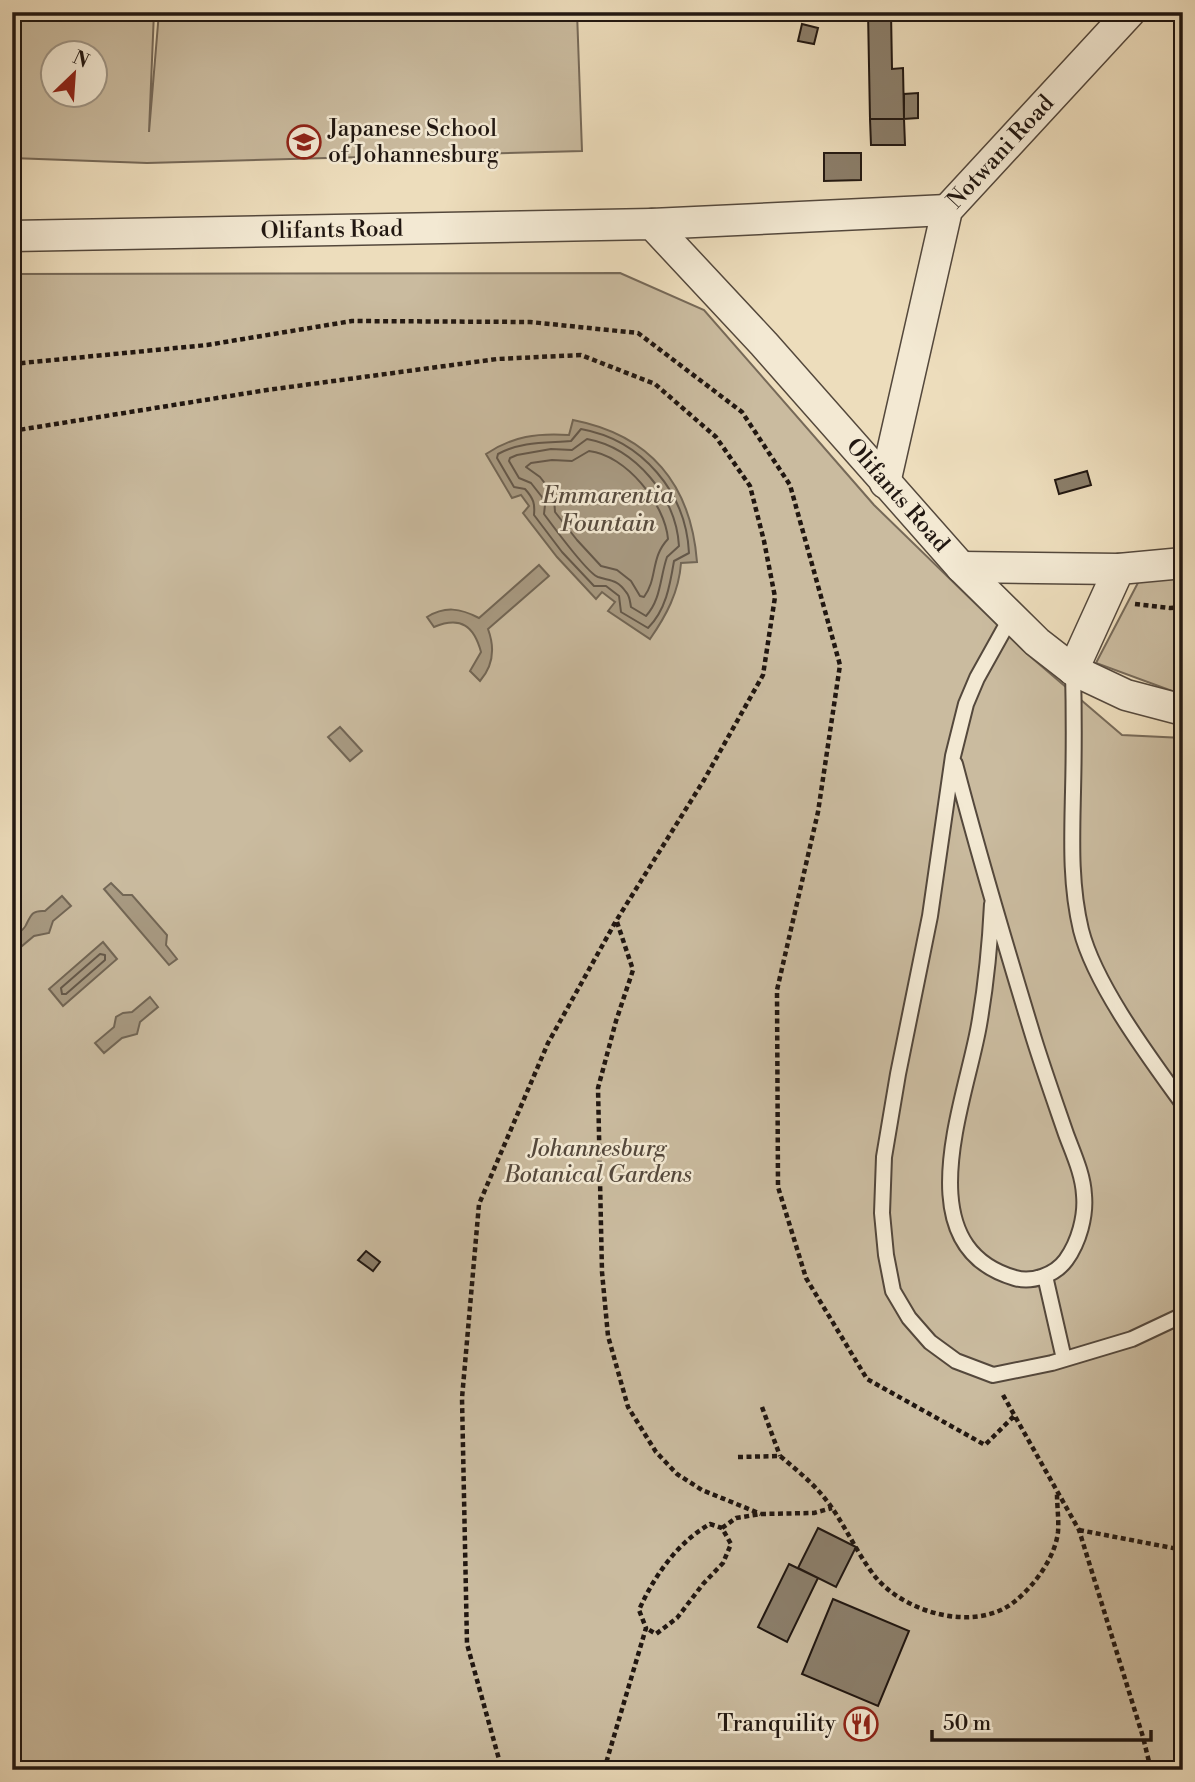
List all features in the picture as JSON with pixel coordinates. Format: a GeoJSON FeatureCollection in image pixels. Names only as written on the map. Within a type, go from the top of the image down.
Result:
{"type":"FeatureCollection","features":[{"type":"Feature","properties":{"kind":"street","name":"Notwani Road"},"geometry":{"type":"LineString","coordinates":[[885,483],[947,210],[1130,12]]}},
{"type":"Feature","properties":{"kind":"street","name":"Olifants Road"},"geometry":{"type":"LineString","coordinates":[[12,236],[652,224],[947,210]]}},
{"type":"Feature","properties":{"kind":"street","name":"Olifants Road"},"geometry":{"type":"LineString","coordinates":[[652,224],[764,344],[961,567],[1037,642],[1073,670],[1126,695],[1183,710]]}},
{"type":"Feature","properties":{"kind":"street"},"geometry":{"type":"LineString","coordinates":[[961,567],[1119,569],[1183,563]]}},
{"type":"Feature","properties":{"kind":"street"},"geometry":{"type":"LineString","coordinates":[[1073,670],[1119,569]]}},
{"type":"Feature","properties":{"kind":"lane"},"geometry":{"type":"LineString","coordinates":[[1011,617],[977,678],[966,704],[953,756],[930,916],[884,1157],[882,1213],[886,1255],[894,1291],[909,1318],[930,1342],[956,1361],[993,1375],[1027,1369],[1132,1339],[1183,1315]]}},
{"type":"Feature","properties":{"kind":"lane"},"geometry":{"type":"LineString","coordinates":[[1073,670],[1072,875],[1082,932],[1102,980],[1183,1104]]}},
{"type":"Feature","properties":{"kind":"lane"},"geometry":{"type":"LineString","coordinates":[[953,756],[992,904],[1078,1166],[1084,1193],[1084,1217],[1065,1262],[1045,1276],[1024,1280],[999,1273],[980,1259],[965,1244],[952,1212],[949,1168],[979,1024],[992,904]]}},
{"type":"Feature","properties":{"kind":"lane"},"geometry":{"type":"LineString","coordinates":[[1045,1276],[1064,1359]]}},
{"type":"Feature","properties":{"kind":"path"},"geometry":{"type":"LineString","coordinates":[[12,364],[207,345],[352,321],[530,322],[638,333],[742,412],[790,485],[840,665],[818,812],[777,990],[778,1187],[806,1278],[867,1379],[985,1445],[1014,1416]]}},
{"type":"Feature","properties":{"kind":"path"},"geometry":{"type":"LineString","coordinates":[[12,431],[267,390],[497,359],[581,355],[655,384],[716,436],[750,486],[775,597],[763,676],[704,780],[616,921],[548,1043],[479,1204],[462,1398],[467,1644],[502,1770]]}},
{"type":"Feature","properties":{"kind":"path"},"geometry":{"type":"LineString","coordinates":[[1106,600],[1170,608],[1183,607]]}},
{"type":"Feature","properties":{"kind":"path"},"geometry":{"type":"LineString","coordinates":[[616,921],[633,970],[598,1088],[602,1272],[608,1336],[628,1407],[656,1452],[677,1474],[702,1490],[761,1514]]}},
{"type":"Feature","properties":{"kind":"path"},"geometry":{"type":"LineString","coordinates":[[993,1375],[1079,1530],[1151,1770]]}},
{"type":"Feature","properties":{"kind":"path"},"geometry":{"type":"LineString","coordinates":[[762,1407],[780,1455],[813,1484],[832,1508],[879,1581],[905,1601],[942,1617],[987,1616],[1006,1609],[1025,1594],[1045,1567],[1058,1533],[1057,1494]]}},
{"type":"Feature","properties":{"kind":"path"},"geometry":{"type":"LineString","coordinates":[[738,1457],[780,1455]]}},
{"type":"Feature","properties":{"kind":"path"},"geometry":{"type":"LineString","coordinates":[[722,1528],[736,1518],[761,1514],[814,1513],[832,1508]]}},
{"type":"Feature","properties":{"kind":"path"},"geometry":{"type":"LineString","coordinates":[[604,1770],[646,1628],[639,1609],[650,1585],[680,1546],[696,1531],[710,1524],[722,1528],[731,1544],[723,1563],[677,1618],[656,1634],[646,1628]]}},
{"type":"Feature","properties":{"kind":"path"},"geometry":{"type":"LineString","coordinates":[[1079,1530],[1183,1550]]}},
{"type":"Feature","properties":{"kind":"green space","name":"Japanese School of Johannesburg"},"geometry":{"type":"Polygon","coordinates":[[[12,12],[154,12],[149,132],[159,12],[577,12],[582,151],[147,163],[12,158],[12,12]]]}},
{"type":"Feature","properties":{"kind":"green space","name":"Johannesburg Botanical Gardens"},"geometry":{"type":"Polygon","coordinates":[[[620,273],[704,310],[874,505],[1025,652],[1122,735],[1183,738],[1183,1770],[12,1770],[12,274],[620,273]]]}},
{"type":"Feature","properties":{"kind":"green space"},"geometry":{"type":"Polygon","coordinates":[[[1183,574],[1183,695],[1096,663],[1141,577],[1183,574]]]}},
{"type":"Feature","properties":{"kind":"water","name":"Emmarentia Fountain"},"geometry":{"type":"Polygon","coordinates":[[[573,420],[600,427],[644,451],[662,467],[686,509],[697,562],[681,563],[678,584],[671,603],[650,639],[608,611],[615,602],[602,592],[596,599],[557,557],[523,513],[529,506],[521,495],[512,498],[486,454],[506,443],[526,437],[569,435],[573,420]]]}},
{"type":"Feature","properties":{"kind":"water"},"geometry":{"type":"Polygon","coordinates":[[[539,565],[549,576],[488,629],[492,656],[480,681],[470,671],[481,652],[470,630],[459,623],[434,627],[427,617],[440,611],[453,610],[479,618],[539,565]]]}},
{"type":"Feature","properties":{"kind":"water"},"geometry":{"type":"Polygon","coordinates":[[[340,727],[362,751],[350,761],[328,737],[340,727]]]}},
{"type":"Feature","properties":{"kind":"water"},"geometry":{"type":"Polygon","coordinates":[[[111,883],[123,895],[132,895],[167,935],[166,945],[177,959],[169,965],[104,889],[111,883]]]}},
{"type":"Feature","properties":{"kind":"water"},"geometry":{"type":"Polygon","coordinates":[[[62,896],[71,906],[53,921],[49,933],[34,936],[16,951],[12,946],[12,938],[24,929],[32,914],[45,911],[62,896]]]}},
{"type":"Feature","properties":{"kind":"water"},"geometry":{"type":"Polygon","coordinates":[[[103,942],[117,959],[63,1006],[49,989],[103,942]]]}},
{"type":"Feature","properties":{"kind":"water"},"geometry":{"type":"Polygon","coordinates":[[[150,997],[158,1007],[140,1022],[137,1034],[122,1038],[104,1053],[95,1043],[114,1027],[116,1017],[132,1012],[150,997]]]}},
{"type":"Feature","properties":{"kind":"building"},"geometry":{"type":"Polygon","coordinates":[[[868,12],[891,12],[892,69],[903,68],[904,119],[870,119],[868,12]]]}},
{"type":"Feature","properties":{"kind":"building"},"geometry":{"type":"Polygon","coordinates":[[[802,24],[818,28],[814,44],[798,41],[802,24]]]}},
{"type":"Feature","properties":{"kind":"building"},"geometry":{"type":"Polygon","coordinates":[[[918,93],[918,118],[904,119],[904,94],[918,93]]]}},
{"type":"Feature","properties":{"kind":"building"},"geometry":{"type":"Polygon","coordinates":[[[870,119],[904,119],[905,145],[871,145],[870,119]]]}},
{"type":"Feature","properties":{"kind":"building"},"geometry":{"type":"Polygon","coordinates":[[[824,153],[861,153],[861,180],[824,181],[824,153]]]}},
{"type":"Feature","properties":{"kind":"building"},"geometry":{"type":"Polygon","coordinates":[[[1087,471],[1091,485],[1059,494],[1055,480],[1087,471]]]}},
{"type":"Feature","properties":{"kind":"building"},"geometry":{"type":"Polygon","coordinates":[[[366,1251],[380,1262],[373,1271],[358,1260],[366,1251]]]}},
{"type":"Feature","properties":{"kind":"building"},"geometry":{"type":"Polygon","coordinates":[[[818,1528],[856,1547],[836,1587],[798,1568],[818,1528]]]}},
{"type":"Feature","properties":{"kind":"building"},"geometry":{"type":"Polygon","coordinates":[[[789,1564],[818,1578],[787,1642],[758,1627],[789,1564]]]}},
{"type":"Feature","properties":{"kind":"building"},"geometry":{"type":"Polygon","coordinates":[[[833,1599],[909,1631],[878,1706],[802,1674],[833,1599]]]}},
{"type":"Feature","properties":{"kind":"place","name":"Japanese School of Johannesburg"},"geometry":{"type":"Point","coordinates":[304,142]}},
{"type":"Feature","properties":{"kind":"place","name":"Tranquility"},"geometry":{"type":"Point","coordinates":[861,1724]}}]}
